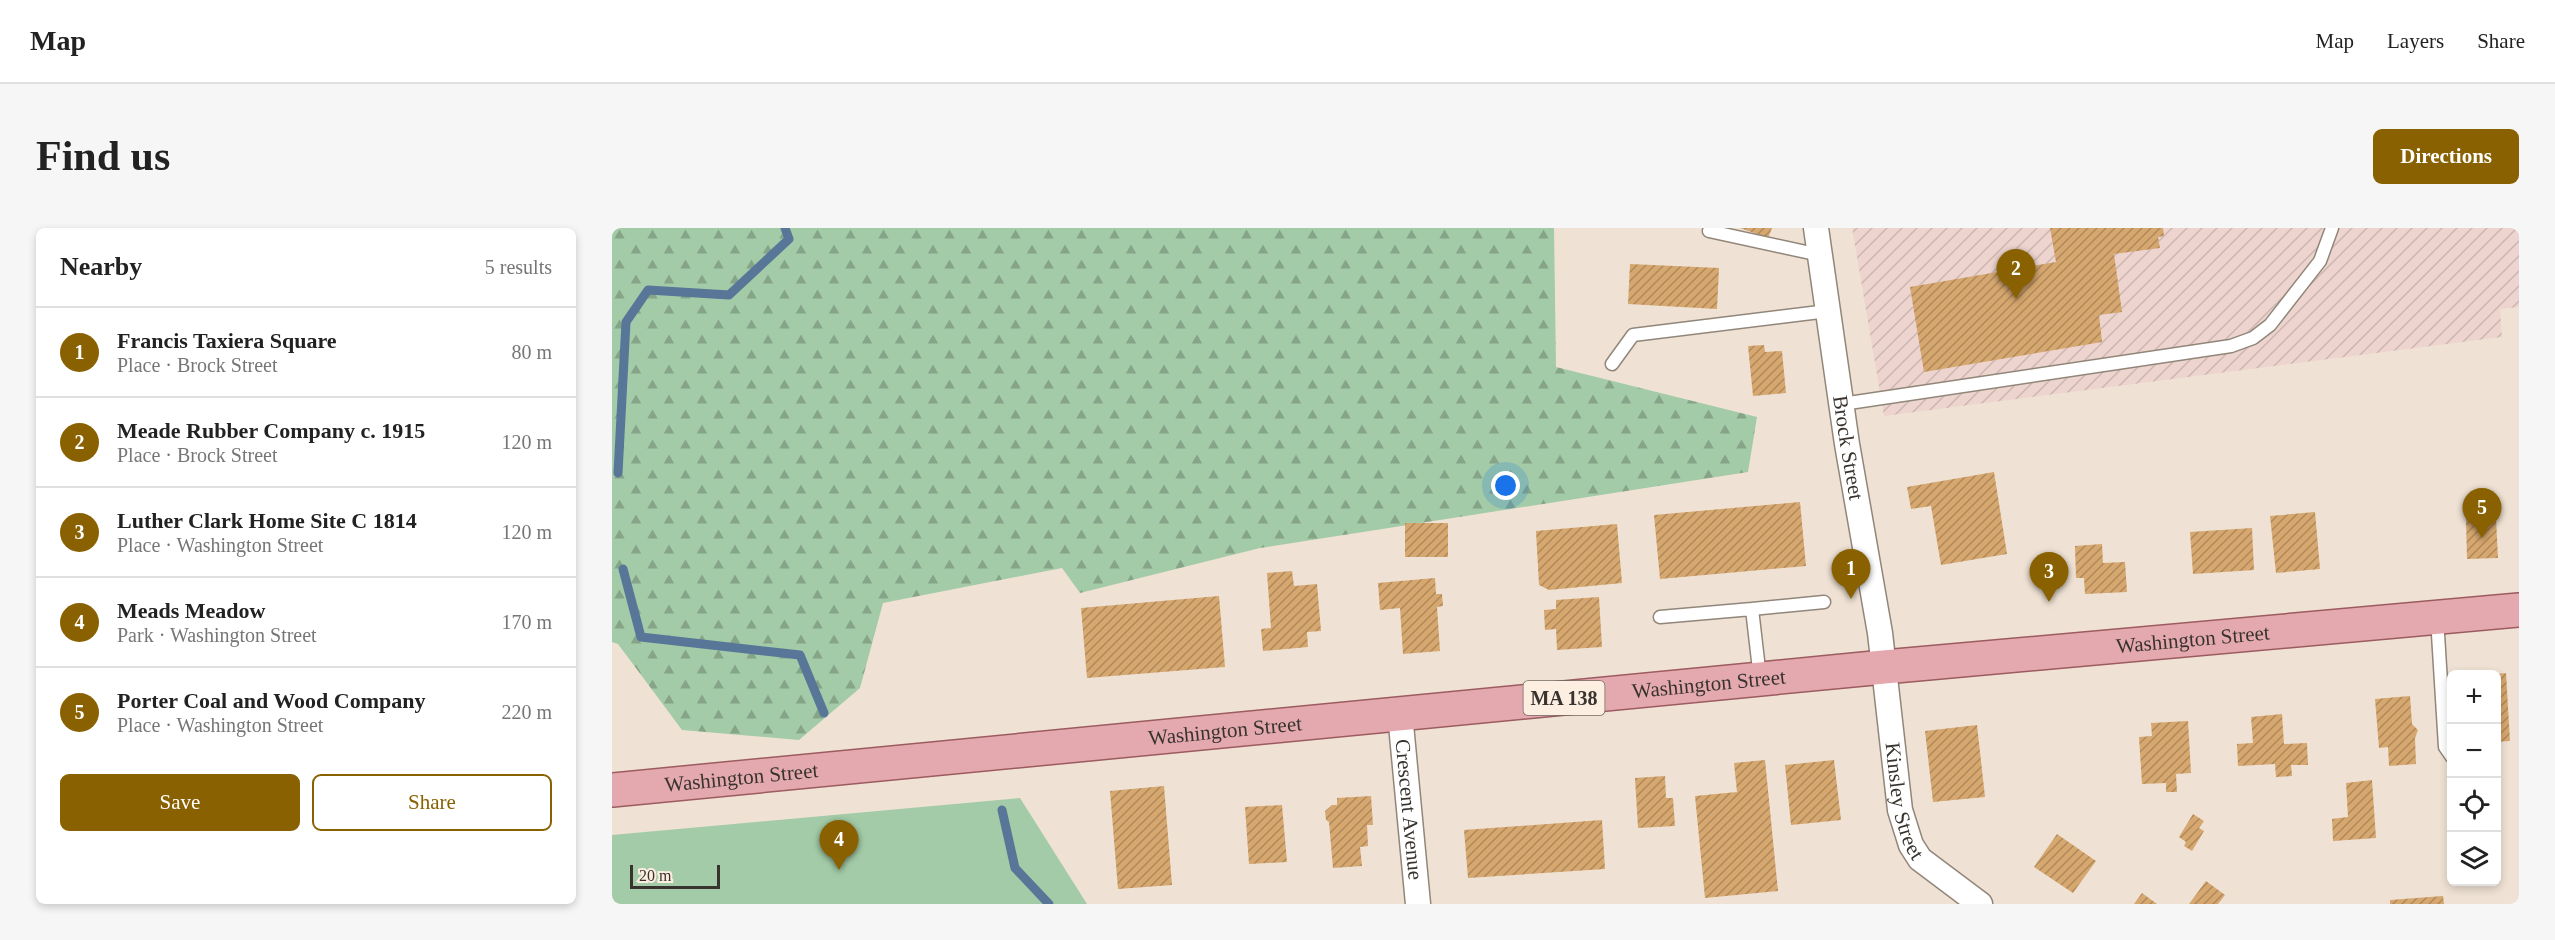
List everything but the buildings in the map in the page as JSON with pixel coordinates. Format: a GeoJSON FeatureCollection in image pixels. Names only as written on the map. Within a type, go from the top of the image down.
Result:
{"type":"FeatureCollection","features":[{"type":"Feature","properties":{"kind":"main road","name":"Washington Street"},"geometry":{"type":"LineString","coordinates":[[612,790],[1884,667],[2519,609]]}},
{"type":"Feature","properties":{"kind":"street","name":"Brock Street"},"geometry":{"type":"LineString","coordinates":[[1816,228],[1884,667]]}},
{"type":"Feature","properties":{"kind":"street","name":"Kinsley Street"},"geometry":{"type":"LineString","coordinates":[[1884,667],[1900,810],[1911,845],[1920,859],[1933,871],[1980,904]]}},
{"type":"Feature","properties":{"kind":"street","name":"Crescent Avenue"},"geometry":{"type":"LineString","coordinates":[[1400,714],[1418,904]]}},
{"type":"Feature","properties":{"kind":"lane"},"geometry":{"type":"LineString","coordinates":[[1842,404],[2231,346],[2253,338],[2270,325],[2320,261],[2332,228]]}},
{"type":"Feature","properties":{"kind":"lane"},"geometry":{"type":"LineString","coordinates":[[1710,231],[1820,255]]}},
{"type":"Feature","properties":{"kind":"lane"},"geometry":{"type":"LineString","coordinates":[[1612,364],[1633,335],[1828,311]]}},
{"type":"Feature","properties":{"kind":"lane"},"geometry":{"type":"LineString","coordinates":[[1660,617],[1824,602]]}},
{"type":"Feature","properties":{"kind":"lane"},"geometry":{"type":"LineString","coordinates":[[1752,609],[1760,679]]}},
{"type":"Feature","properties":{"kind":"lane"},"geometry":{"type":"LineString","coordinates":[[2437,617],[2447,750]]}},
{"type":"Feature","properties":{"kind":"shaded area"},"geometry":{"type":"Polygon","coordinates":[[[1852,228],[2519,228],[2519,307],[2500,309],[2502,337],[1884,416],[1852,228]]]}},
{"type":"Feature","properties":{"kind":"green space"},"geometry":{"type":"Polygon","coordinates":[[[612,228],[1554,228],[1556,367],[1757,417],[1748,472],[1260,548],[1080,593],[1062,568],[883,603],[860,688],[799,740],[682,730],[618,644],[612,642],[612,228]]]}},
{"type":"Feature","properties":{"kind":"green space"},"geometry":{"type":"Polygon","coordinates":[[[1020,798],[1087,904],[612,904],[612,835],[1020,798]]]}},
{"type":"Feature","properties":{"kind":"waterway"},"geometry":{"type":"LineString","coordinates":[[618,473],[626,322],[648,290],[729,295],[789,239],[785,228]]}},
{"type":"Feature","properties":{"kind":"waterway"},"geometry":{"type":"LineString","coordinates":[[623,569],[641,637],[800,655],[824,713]]}},
{"type":"Feature","properties":{"kind":"waterway"},"geometry":{"type":"LineString","coordinates":[[1002,810],[1015,868],[1049,904]]}},
{"type":"Feature","properties":{"kind":"place","name":"Meade Rubber Company c. 1915"},"geometry":{"type":"Point","coordinates":[2016,299]}},
{"type":"Feature","properties":{"kind":"place","name":"Porter Coal and Wood Company"},"geometry":{"type":"Point","coordinates":[2482,538]}},
{"type":"Feature","properties":{"kind":"place","name":"Francis Taxiera Square"},"geometry":{"type":"Point","coordinates":[1851,599]}},
{"type":"Feature","properties":{"kind":"place","name":"Luther Clark Home Site C 1814"},"geometry":{"type":"Point","coordinates":[2049,602]}},
{"type":"Feature","properties":{"kind":"place","name":"Meads Meadow"},"geometry":{"type":"Point","coordinates":[839,870]}}]}
